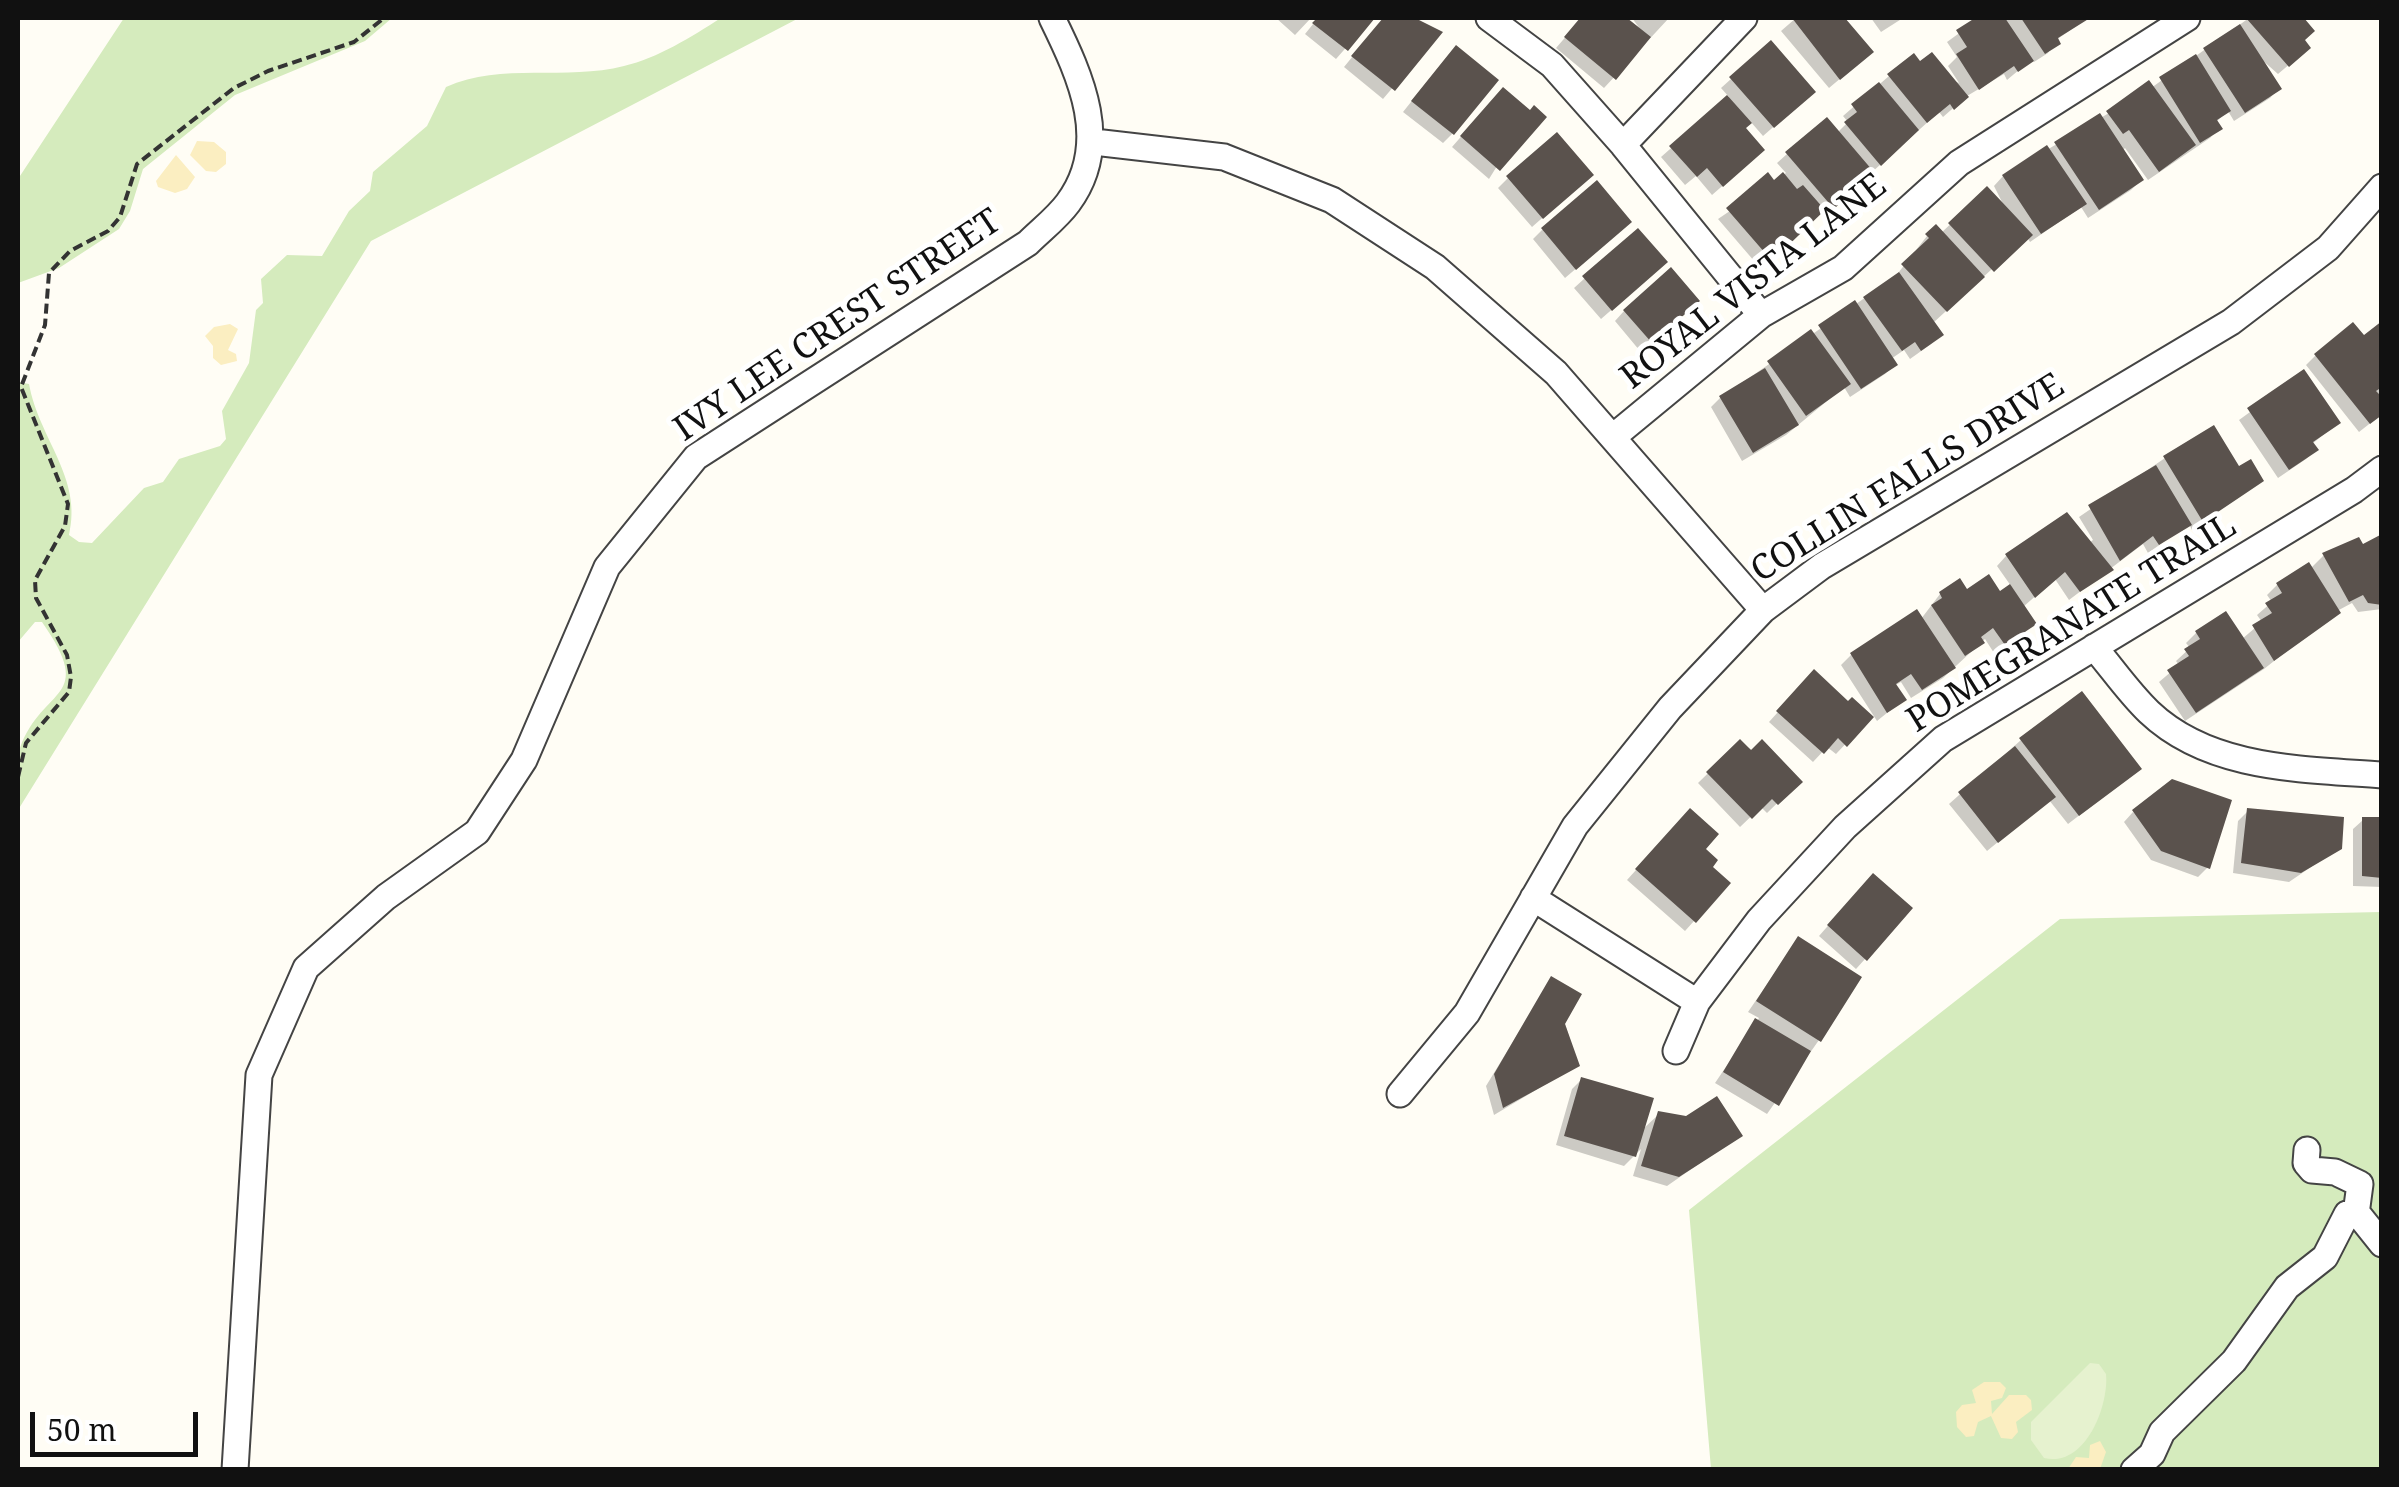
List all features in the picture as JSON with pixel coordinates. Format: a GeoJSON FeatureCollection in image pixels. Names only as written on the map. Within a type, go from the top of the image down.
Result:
{"type":"FeatureCollection","features":[{"type":"Feature","properties":{"kind":"street"},"geometry":{"type":"LineString","coordinates":[[1052,18],[1074,62],[1094,142],[1224,157],[1332,200],[1435,267],[1556,372],[1763,610]]}},
{"type":"Feature","properties":{"kind":"street"},"geometry":{"type":"LineString","coordinates":[[1490,18],[1552,66],[1623,145],[1761,315]]}},
{"type":"Feature","properties":{"kind":"street"},"geometry":{"type":"LineString","coordinates":[[1623,145],[1744,18]]}},
{"type":"Feature","properties":{"kind":"street","name":"ROYAL VISTA LANE"},"geometry":{"type":"LineString","coordinates":[[1612,436],[1761,315],[1843,268],[1959,164],[2187,18]]}},
{"type":"Feature","properties":{"kind":"street","name":"IVY LEE CREST STREET"},"geometry":{"type":"LineString","coordinates":[[235,1470],[259,1076],[306,968],[386,897],[476,832],[524,760],[606,566],[696,457],[1028,243],[1069,202],[1094,142]]}},
{"type":"Feature","properties":{"kind":"street","name":"COLLIN FALLS DRIVE"},"geometry":{"type":"LineString","coordinates":[[1400,1094],[1467,1013],[1575,826],[1670,708],[1763,610],[1822,566],[2231,322],[2328,248],[2382,187]]}},
{"type":"Feature","properties":{"kind":"street","name":"POMEGRANATE TRAIL"},"geometry":{"type":"LineString","coordinates":[[1676,1051],[1697,1002],[1759,920],[1832,840],[1943,739],[2382,469]]}},
{"type":"Feature","properties":{"kind":"street"},"geometry":{"type":"LineString","coordinates":[[2094,647],[2150,713],[2206,751],[2283,767],[2382,775]]}},
{"type":"Feature","properties":{"kind":"street"},"geometry":{"type":"LineString","coordinates":[[1533,898],[1697,1002]]}},
{"type":"Feature","properties":{"kind":"street"},"geometry":{"type":"LineString","coordinates":[[2307,1150],[2306,1164],[2312,1170],[2335,1172],[2360,1184],[2356,1214],[2382,1244]]}},
{"type":"Feature","properties":{"kind":"street"},"geometry":{"type":"LineString","coordinates":[[2134,1470],[2152,1454],[2162,1432],[2234,1361],[2287,1287],[2326,1256],[2342,1220],[2356,1214]]}},
{"type":"Feature","properties":{"kind":"path"},"geometry":{"type":"LineString","coordinates":[[18,777],[26,743],[68,692],[72,676],[67,655],[36,598],[35,580],[65,526],[68,504],[22,387],[44,324],[49,272],[70,251],[108,231],[120,217],[137,164],[221,98],[268,71],[354,42],[384,18]]}},
{"type":"Feature","properties":{"kind":"green space"},"geometry":{"type":"Polygon","coordinates":[[[124,18],[392,18],[365,41],[235,95],[143,169],[130,211],[119,229],[59,268],[18,283],[18,179],[124,18]]]}},
{"type":"Feature","properties":{"kind":"green space"},"geometry":{"type":"Polygon","coordinates":[[[721,18],[799,18],[371,241],[18,810],[16,771],[20,748],[30,728],[60,691],[65,666],[42,622],[35,622],[18,642],[18,382],[29,384],[65,477],[72,514],[69,535],[79,542],[92,543],[144,488],[163,482],[179,459],[220,446],[226,439],[222,411],[249,363],[256,310],[263,303],[261,279],[287,255],[322,256],[349,211],[370,191],[373,172],[427,126],[446,87],[489,75],[580,72],[624,66],[662,52],[721,18]]]}},
{"type":"Feature","properties":{"kind":"green space"},"geometry":{"type":"Polygon","coordinates":[[[2381,912],[2381,1469],[1711,1469],[1689,1210],[2060,919],[2381,912]]]}},
{"type":"Feature","properties":{"kind":"green space"},"geometry":{"type":"Polygon","coordinates":[[[2090,1363],[2099,1364],[2106,1374],[2103,1402],[2092,1432],[2071,1454],[2059,1459],[2044,1458],[2031,1440],[2031,1422],[2090,1363]]]}},
{"type":"Feature","properties":{"kind":"sand"},"geometry":{"type":"Polygon","coordinates":[[[197,141],[214,142],[226,152],[226,164],[216,172],[206,171],[190,155],[197,141]]]}},
{"type":"Feature","properties":{"kind":"sand"},"geometry":{"type":"Polygon","coordinates":[[[176,155],[195,177],[187,189],[175,193],[158,187],[156,181],[176,155]]]}},
{"type":"Feature","properties":{"kind":"sand"},"geometry":{"type":"Polygon","coordinates":[[[230,324],[238,329],[228,350],[236,354],[237,361],[221,365],[213,358],[213,346],[205,336],[214,327],[230,324]]]}},
{"type":"Feature","properties":{"kind":"sand"},"geometry":{"type":"Polygon","coordinates":[[[1984,1382],[2000,1382],[2006,1388],[2002,1398],[1991,1401],[1992,1414],[2009,1395],[2026,1395],[2031,1400],[2032,1410],[2016,1422],[2018,1432],[2012,1439],[2001,1438],[1991,1416],[1978,1422],[1974,1436],[1966,1437],[1957,1427],[1956,1412],[1962,1405],[1976,1403],[1972,1390],[1984,1382]]]}},
{"type":"Feature","properties":{"kind":"sand"},"geometry":{"type":"Polygon","coordinates":[[[2100,1441],[2106,1452],[2100,1469],[2068,1469],[2076,1457],[2089,1458],[2090,1445],[2100,1441]]]}},
{"type":"Feature","properties":{"kind":"building"},"geometry":{"type":"Polygon","coordinates":[[[1317,18],[1375,18],[1348,51],[1312,23],[1317,18]]]}},
{"type":"Feature","properties":{"kind":"building"},"geometry":{"type":"Polygon","coordinates":[[[1383,18],[1415,18],[1443,32],[1395,91],[1351,56],[1383,18]]]}},
{"type":"Feature","properties":{"kind":"building"},"geometry":{"type":"Polygon","coordinates":[[[1580,18],[1627,18],[1651,37],[1616,80],[1564,37],[1580,18]]]}},
{"type":"Feature","properties":{"kind":"building"},"geometry":{"type":"Polygon","coordinates":[[[1792,18],[1845,18],[1874,52],[1840,80],[1792,18]]]}},
{"type":"Feature","properties":{"kind":"building"},"geometry":{"type":"Polygon","coordinates":[[[1975,18],[2005,18],[2034,61],[2018,72],[2014,66],[1979,90],[1956,54],[1967,47],[1956,30],[1975,18]]]}},
{"type":"Feature","properties":{"kind":"building"},"geometry":{"type":"Polygon","coordinates":[[[2021,18],[2090,18],[2058,38],[2061,44],[2045,54],[2021,18]]]}},
{"type":"Feature","properties":{"kind":"building"},"geometry":{"type":"Polygon","coordinates":[[[2246,18],[2304,18],[2315,31],[2305,40],[2311,48],[2289,67],[2246,18]]]}},
{"type":"Feature","properties":{"kind":"building"},"geometry":{"type":"Polygon","coordinates":[[[2240,24],[2282,89],[2245,113],[2203,48],[2240,24]]]}},
{"type":"Feature","properties":{"kind":"building"},"geometry":{"type":"Polygon","coordinates":[[[1771,40],[1816,92],[1774,128],[1729,77],[1771,40]]]}},
{"type":"Feature","properties":{"kind":"building"},"geometry":{"type":"Polygon","coordinates":[[[1456,45],[1499,80],[1454,135],[1411,101],[1456,45]]]}},
{"type":"Feature","properties":{"kind":"building"},"geometry":{"type":"Polygon","coordinates":[[[1932,52],[1969,97],[1954,110],[1950,104],[1927,123],[1887,74],[1914,53],[1920,61],[1932,52]]]}},
{"type":"Feature","properties":{"kind":"building"},"geometry":{"type":"Polygon","coordinates":[[[2196,54],[2231,111],[2217,120],[2223,129],[2200,143],[2159,77],[2196,54]]]}},
{"type":"Feature","properties":{"kind":"building"},"geometry":{"type":"Polygon","coordinates":[[[2149,80],[2196,145],[2159,172],[2129,130],[2123,134],[2106,111],[2149,80]]]}},
{"type":"Feature","properties":{"kind":"building"},"geometry":{"type":"Polygon","coordinates":[[[1879,82],[1919,130],[1881,166],[1844,122],[1857,112],[1851,104],[1879,82]]]}},
{"type":"Feature","properties":{"kind":"building"},"geometry":{"type":"Polygon","coordinates":[[[1503,87],[1530,110],[1534,105],[1547,117],[1500,171],[1460,136],[1503,87]]]}},
{"type":"Feature","properties":{"kind":"building"},"geometry":{"type":"Polygon","coordinates":[[[1727,95],[1752,123],[1746,128],[1765,150],[1723,187],[1707,168],[1697,177],[1669,146],[1727,95]]]}},
{"type":"Feature","properties":{"kind":"building"},"geometry":{"type":"Polygon","coordinates":[[[2100,113],[2144,180],[2099,210],[2054,142],[2100,113]]]}},
{"type":"Feature","properties":{"kind":"building"},"geometry":{"type":"Polygon","coordinates":[[[1827,117],[1873,171],[1834,209],[1785,152],[1827,117]]]}},
{"type":"Feature","properties":{"kind":"building"},"geometry":{"type":"Polygon","coordinates":[[[1557,132],[1594,175],[1543,219],[1506,176],[1557,132]]]}},
{"type":"Feature","properties":{"kind":"building"},"geometry":{"type":"Polygon","coordinates":[[[2047,145],[2087,204],[2041,234],[2002,175],[2047,145]]]}},
{"type":"Feature","properties":{"kind":"building"},"geometry":{"type":"Polygon","coordinates":[[[1768,172],[1774,180],[1783,172],[1797,189],[1803,185],[1825,210],[1772,261],[1726,208],[1768,172]]]}},
{"type":"Feature","properties":{"kind":"building"},"geometry":{"type":"Polygon","coordinates":[[[1597,180],[1632,222],[1576,270],[1541,228],[1597,180]]]}},
{"type":"Feature","properties":{"kind":"building"},"geometry":{"type":"Polygon","coordinates":[[[1987,186],[2033,235],[1994,272],[1948,223],[1987,186]]]}},
{"type":"Feature","properties":{"kind":"building"},"geometry":{"type":"Polygon","coordinates":[[[1936,224],[1985,277],[1947,312],[1901,264],[1929,238],[1925,234],[1936,224]]]}},
{"type":"Feature","properties":{"kind":"building"},"geometry":{"type":"Polygon","coordinates":[[[1638,228],[1668,262],[1612,311],[1582,276],[1638,228]]]}},
{"type":"Feature","properties":{"kind":"building"},"geometry":{"type":"Polygon","coordinates":[[[1671,267],[1700,301],[1652,343],[1623,310],[1671,267]]]}},
{"type":"Feature","properties":{"kind":"building"},"geometry":{"type":"Polygon","coordinates":[[[1899,272],[1944,335],[1921,351],[1915,342],[1902,351],[1863,297],[1899,272]]]}},
{"type":"Feature","properties":{"kind":"building"},"geometry":{"type":"Polygon","coordinates":[[[1855,300],[1898,365],[1861,389],[1818,325],[1855,300]]]}},
{"type":"Feature","properties":{"kind":"building"},"geometry":{"type":"Polygon","coordinates":[[[2382,321],[2382,387],[2376,391],[2382,397],[2382,415],[2370,424],[2314,354],[2353,322],[2364,335],[2382,321]]]}},
{"type":"Feature","properties":{"kind":"building"},"geometry":{"type":"Polygon","coordinates":[[[1811,329],[1851,384],[1806,416],[1767,361],[1811,329]]]}},
{"type":"Feature","properties":{"kind":"building"},"geometry":{"type":"Polygon","coordinates":[[[1765,368],[1799,425],[1753,453],[1719,396],[1765,368]]]}},
{"type":"Feature","properties":{"kind":"building"},"geometry":{"type":"Polygon","coordinates":[[[2304,369],[2341,423],[2313,442],[2319,450],[2289,470],[2247,408],[2304,369]]]}},
{"type":"Feature","properties":{"kind":"building"},"geometry":{"type":"Polygon","coordinates":[[[2214,425],[2239,466],[2251,459],[2264,481],[2203,522],[2163,456],[2214,425]]]}},
{"type":"Feature","properties":{"kind":"building"},"geometry":{"type":"Polygon","coordinates":[[[2156,465],[2192,525],[2159,545],[2153,536],[2120,561],[2088,505],[2156,465]]]}},
{"type":"Feature","properties":{"kind":"building"},"geometry":{"type":"Polygon","coordinates":[[[2067,512],[2114,570],[2080,592],[2065,572],[2035,598],[2005,554],[2067,512]]]}},
{"type":"Feature","properties":{"kind":"building"},"geometry":{"type":"Polygon","coordinates":[[[2382,534],[2382,605],[2368,603],[2363,595],[2349,602],[2322,553],[2359,537],[2363,544],[2382,534]]]}},
{"type":"Feature","properties":{"kind":"building"},"geometry":{"type":"Polygon","coordinates":[[[2309,562],[2341,613],[2274,661],[2252,625],[2272,613],[2265,603],[2282,593],[2276,583],[2309,562]]]}},
{"type":"Feature","properties":{"kind":"building"},"geometry":{"type":"Polygon","coordinates":[[[1989,574],[2000,591],[2010,584],[2037,624],[2005,645],[1993,628],[1981,637],[1985,643],[1965,656],[1931,605],[1942,598],[1939,592],[1960,578],[1967,589],[1989,574]]]}},
{"type":"Feature","properties":{"kind":"building"},"geometry":{"type":"Polygon","coordinates":[[[1917,609],[1956,668],[1922,690],[1911,674],[1896,684],[1907,700],[1887,713],[1850,653],[1917,609]]]}},
{"type":"Feature","properties":{"kind":"building"},"geometry":{"type":"Polygon","coordinates":[[[2226,611],[2264,668],[2196,713],[2167,670],[2189,656],[2184,649],[2200,639],[2195,631],[2226,611]]]}},
{"type":"Feature","properties":{"kind":"building"},"geometry":{"type":"Polygon","coordinates":[[[1814,669],[1848,701],[1852,697],[1874,717],[1847,747],[1838,738],[1824,754],[1776,711],[1814,669]]]}},
{"type":"Feature","properties":{"kind":"building"},"geometry":{"type":"Polygon","coordinates":[[[2082,691],[2142,769],[2079,816],[2019,738],[2082,691]]]}},
{"type":"Feature","properties":{"kind":"building"},"geometry":{"type":"Polygon","coordinates":[[[1740,739],[1751,750],[1762,739],[1803,782],[1778,805],[1772,799],[1752,819],[1706,772],[1740,739]]]}},
{"type":"Feature","properties":{"kind":"building"},"geometry":{"type":"Polygon","coordinates":[[[2015,746],[2056,797],[1998,843],[1958,792],[2015,746]]]}},
{"type":"Feature","properties":{"kind":"building"},"geometry":{"type":"Polygon","coordinates":[[[2172,779],[2232,800],[2210,869],[2161,851],[2132,810],[2172,779]]]}},
{"type":"Feature","properties":{"kind":"building"},"geometry":{"type":"Polygon","coordinates":[[[1690,808],[1719,834],[1706,849],[1718,860],[1713,867],[1731,883],[1696,923],[1635,869],[1690,808]]]}},
{"type":"Feature","properties":{"kind":"building"},"geometry":{"type":"Polygon","coordinates":[[[2247,808],[2344,817],[2342,849],[2301,873],[2241,863],[2247,808]]]}},
{"type":"Feature","properties":{"kind":"building"},"geometry":{"type":"Polygon","coordinates":[[[2362,817],[2382,817],[2382,878],[2362,876],[2362,817]]]}},
{"type":"Feature","properties":{"kind":"building"},"geometry":{"type":"Polygon","coordinates":[[[1873,873],[1913,908],[1867,961],[1827,925],[1873,873]]]}},
{"type":"Feature","properties":{"kind":"building"},"geometry":{"type":"Polygon","coordinates":[[[1798,936],[1862,977],[1821,1042],[1756,1001],[1798,936]]]}},
{"type":"Feature","properties":{"kind":"building"},"geometry":{"type":"Polygon","coordinates":[[[1551,976],[1582,994],[1565,1024],[1580,1066],[1503,1108],[1494,1074],[1551,976]]]}},
{"type":"Feature","properties":{"kind":"building"},"geometry":{"type":"Polygon","coordinates":[[[1755,1018],[1811,1051],[1779,1106],[1723,1072],[1755,1018]]]}},
{"type":"Feature","properties":{"kind":"building"},"geometry":{"type":"Polygon","coordinates":[[[1581,1077],[1654,1098],[1636,1157],[1564,1136],[1581,1077]]]}},
{"type":"Feature","properties":{"kind":"building"},"geometry":{"type":"Polygon","coordinates":[[[1717,1096],[1743,1136],[1679,1177],[1641,1166],[1658,1111],[1686,1116],[1717,1096]]]}}]}
